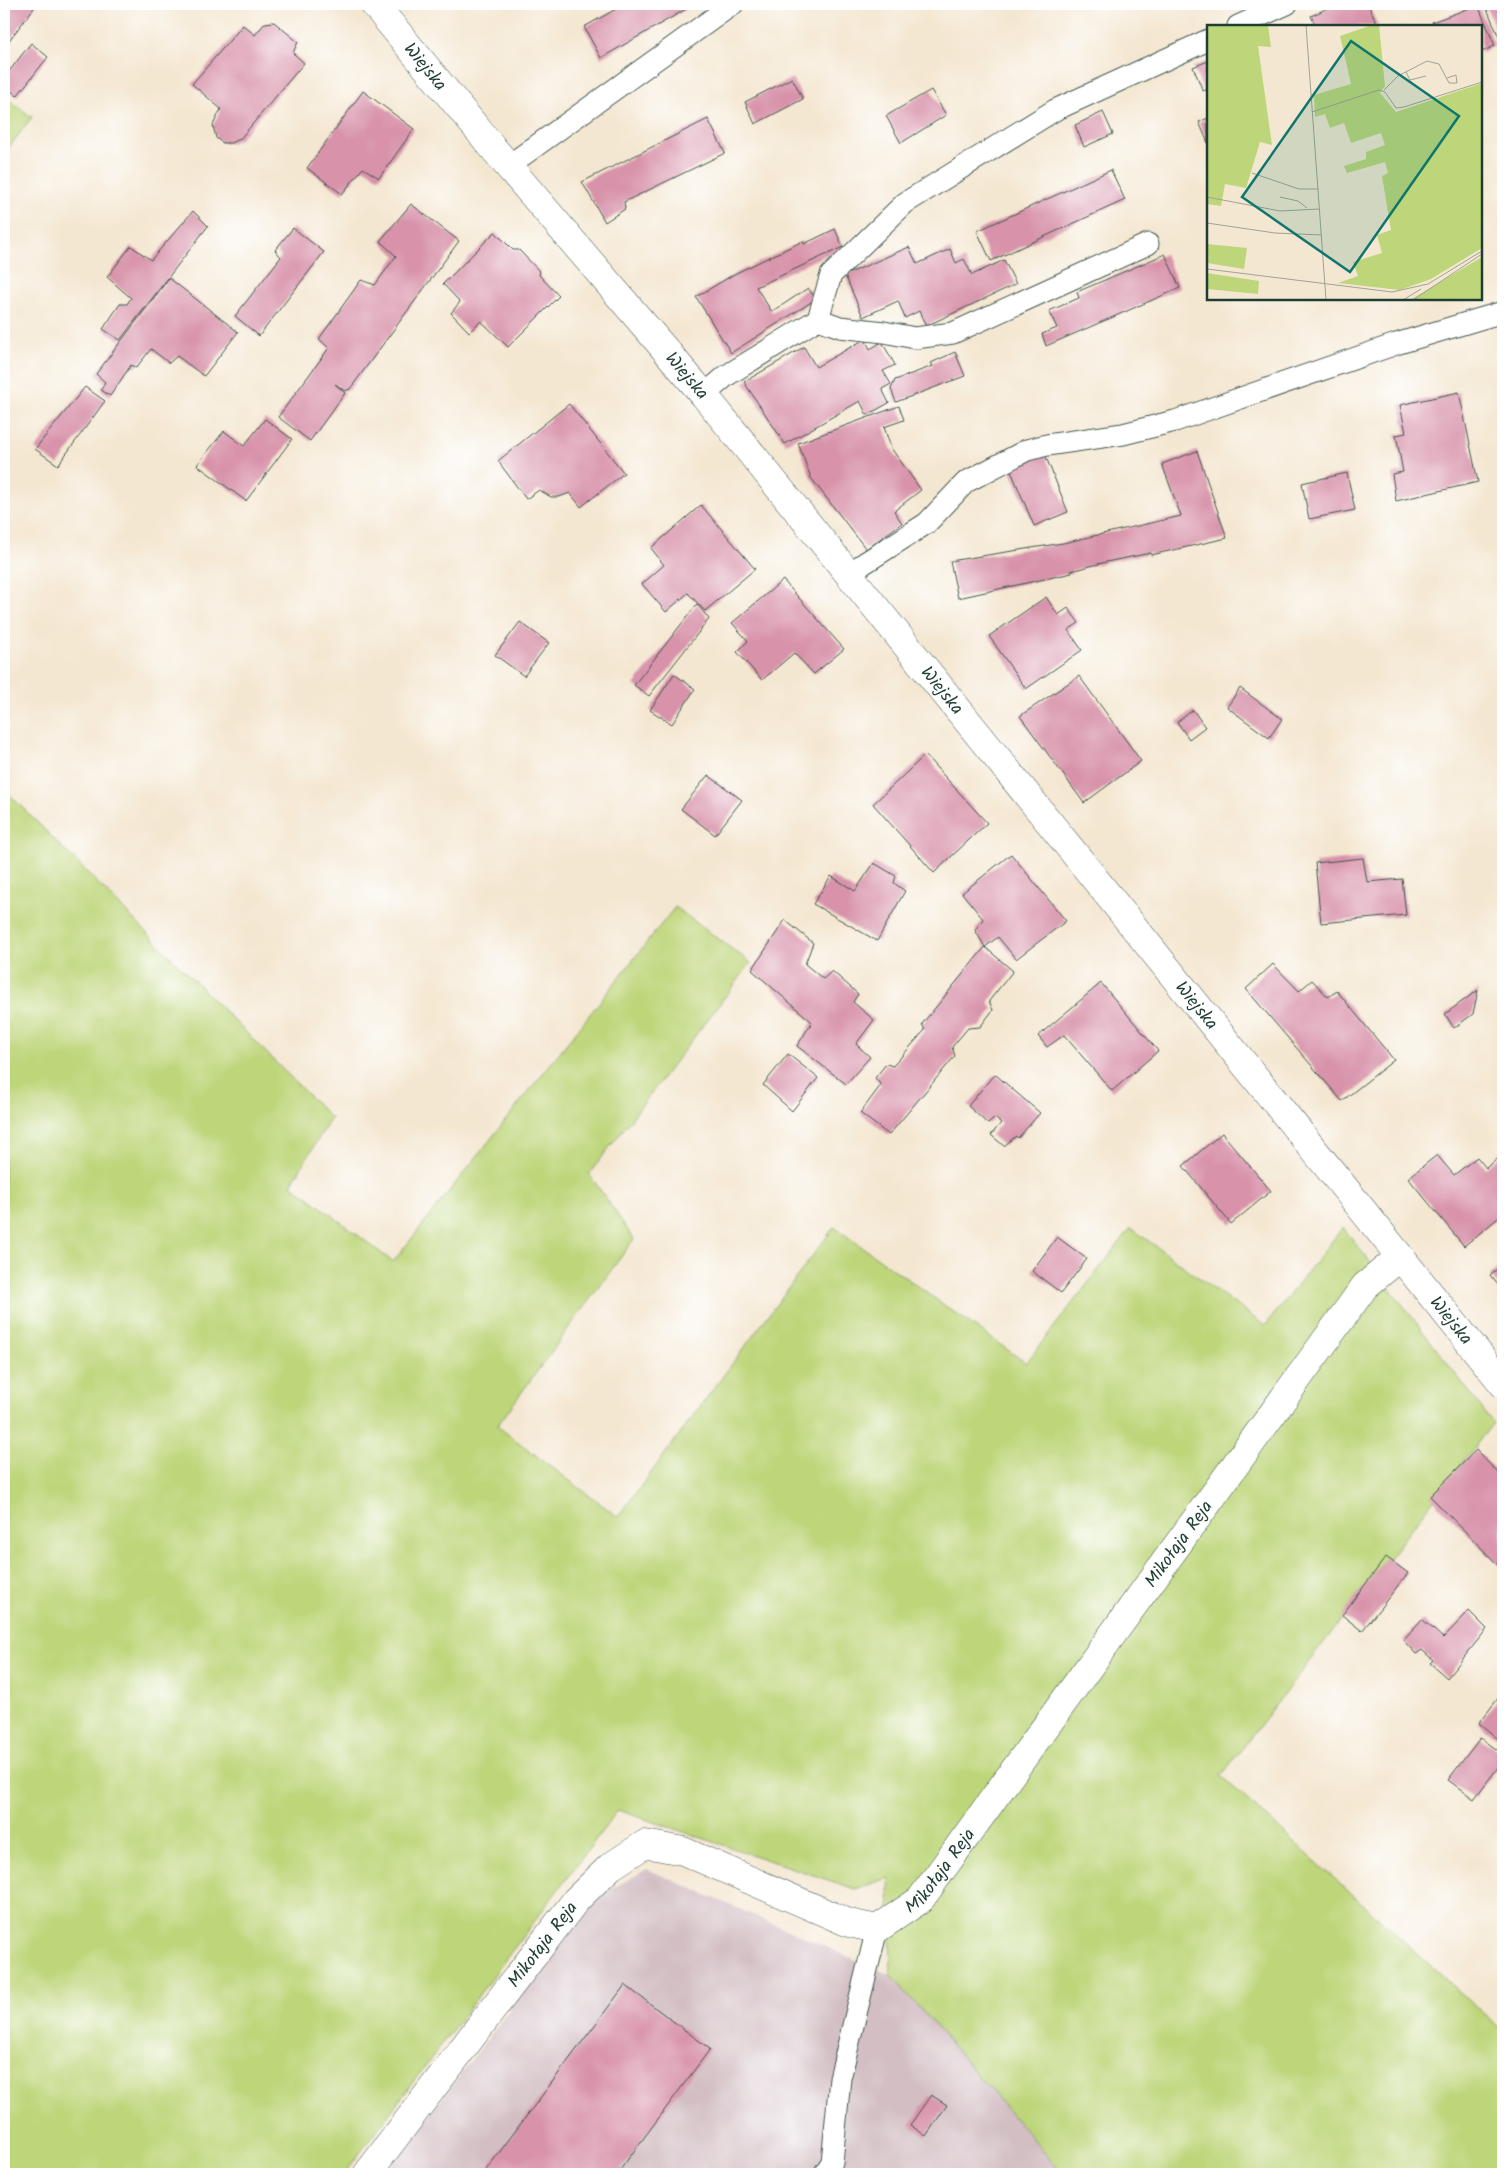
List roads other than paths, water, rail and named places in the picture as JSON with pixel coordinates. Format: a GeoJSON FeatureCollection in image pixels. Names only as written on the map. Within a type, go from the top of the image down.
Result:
{"type":"FeatureCollection","features":[{"type":"Feature","properties":{"kind":"street","name":"Wiejska"},"geometry":{"type":"LineString","coordinates":[[374,4],[508,166],[704,395],[1503,1384]]}},
{"type":"Feature","properties":{"kind":"street","name":"Mikołaja Reja"},"geometry":{"type":"LineString","coordinates":[[367,2174],[576,1900],[610,1867],[645,1844],[683,1851],[849,1924],[877,1929],[920,1900],[1366,1286],[1400,1257]]}},
{"type":"Feature","properties":{"kind":"lane"},"geometry":{"type":"LineString","coordinates":[[508,166],[733,4]]}},
{"type":"Feature","properties":{"kind":"lane"},"geometry":{"type":"LineString","coordinates":[[1240,25],[1288,4]]}},
{"type":"Feature","properties":{"kind":"lane"},"geometry":{"type":"LineString","coordinates":[[704,395],[726,376],[818,319],[831,274],[905,203],[1055,110],[1207,40]]}},
{"type":"Feature","properties":{"kind":"lane"},"geometry":{"type":"LineString","coordinates":[[818,319],[840,327],[915,338],[953,333],[1148,244]]}},
{"type":"Feature","properties":{"kind":"lane"},"geometry":{"type":"LineString","coordinates":[[848,573],[926,523],[966,482],[1027,450],[1047,444],[1123,434],[1175,421],[1396,344],[1503,312]]}},
{"type":"Feature","properties":{"kind":"lane"},"geometry":{"type":"LineString","coordinates":[[824,2174],[832,2162],[840,2078],[877,1929]]}}]}
